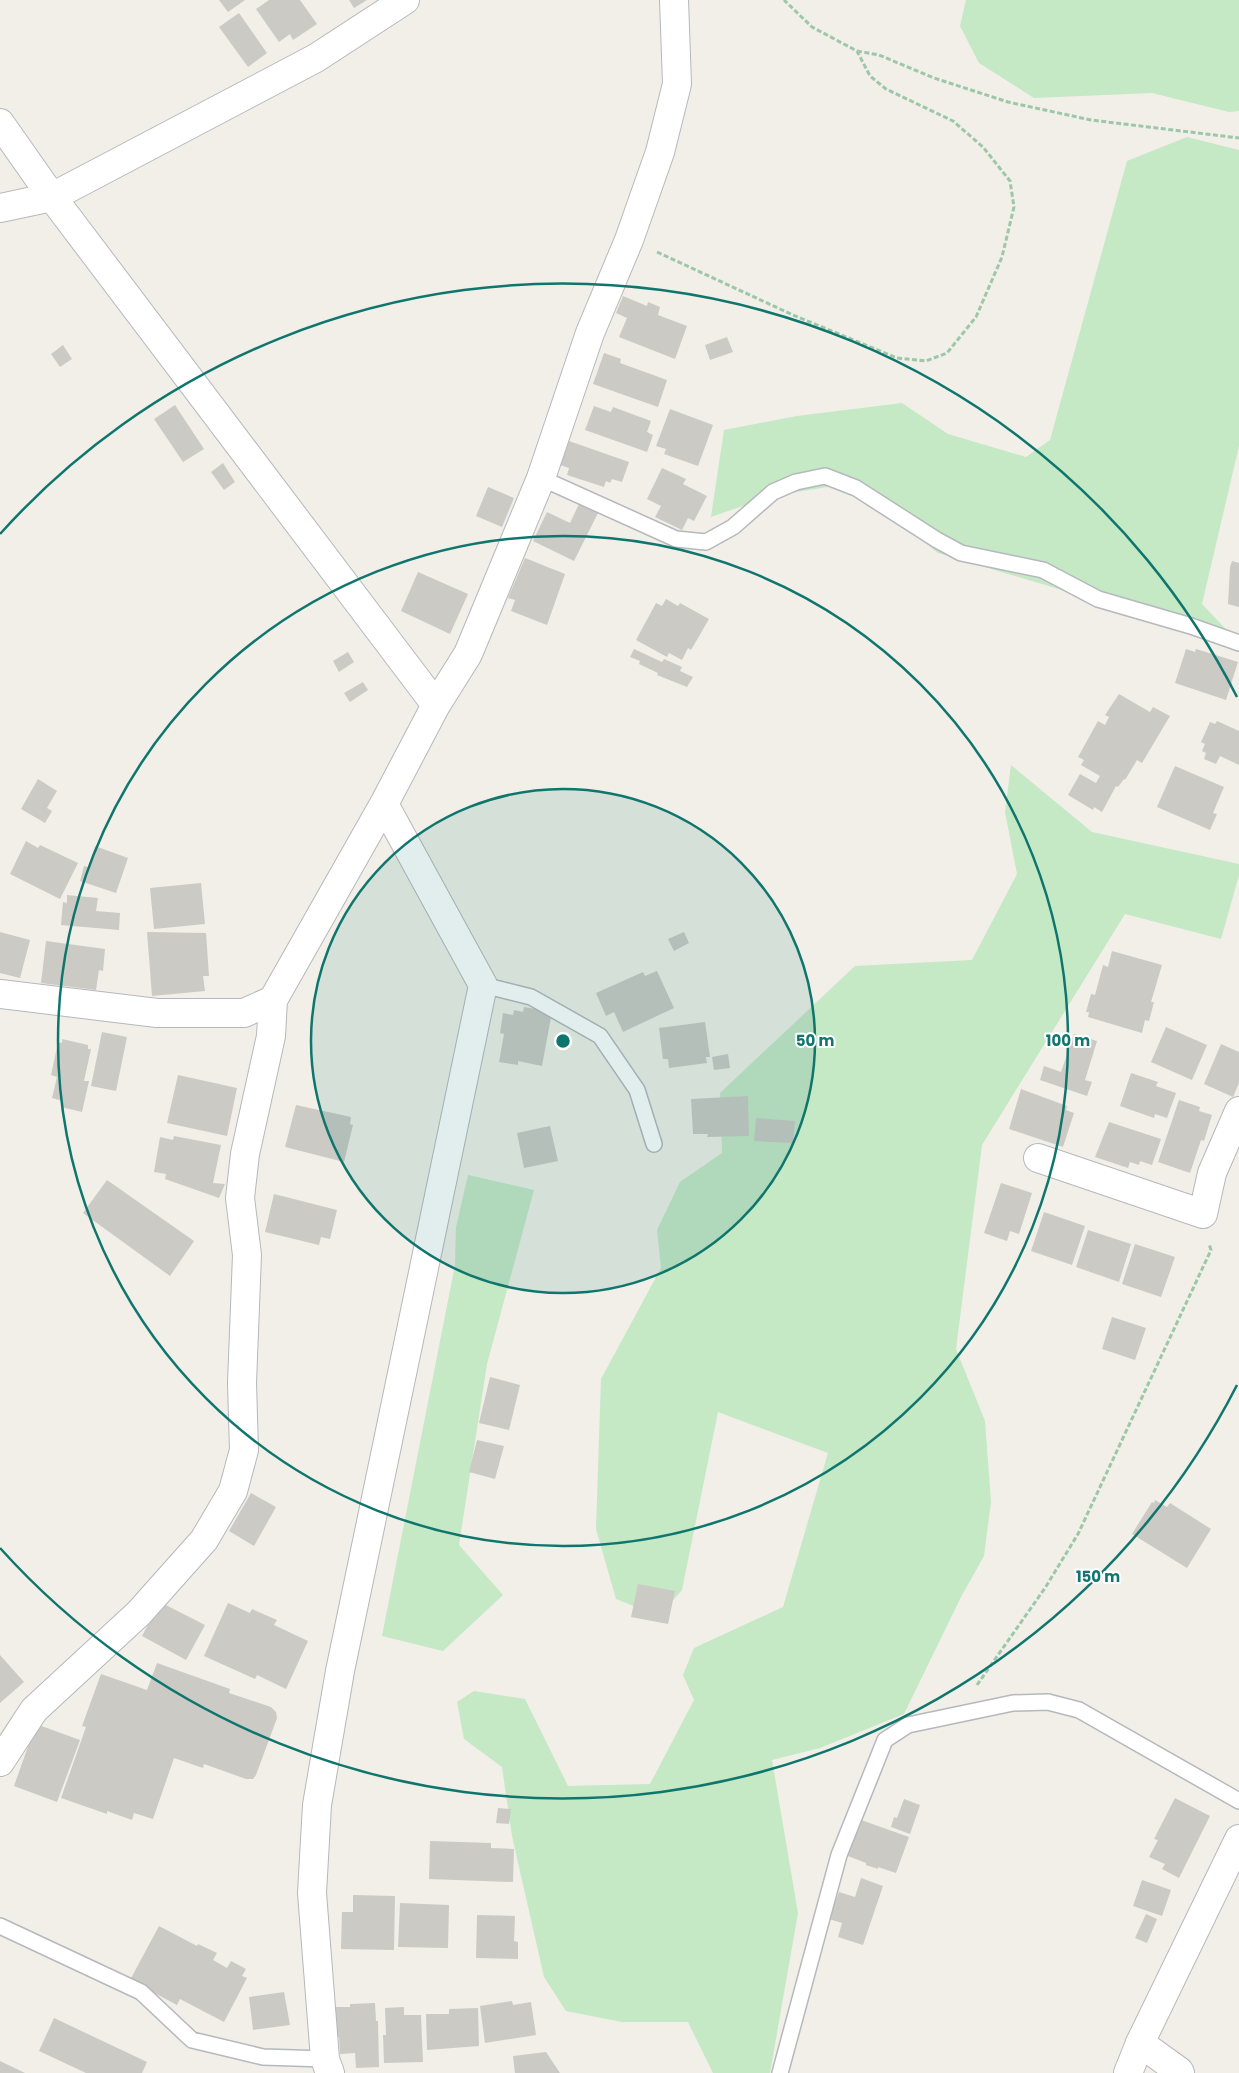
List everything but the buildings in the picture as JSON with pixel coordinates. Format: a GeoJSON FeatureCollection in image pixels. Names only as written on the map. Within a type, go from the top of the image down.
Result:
{"type":"FeatureCollection","features":[{"type":"Feature","properties":{"kind":"street"},"geometry":{"type":"LineString","coordinates":[[0,208],[52,197],[316,58],[405,0]]}},
{"type":"Feature","properties":{"kind":"street"},"geometry":{"type":"LineString","coordinates":[[0,1762],[34,1710],[139,1613],[204,1540],[233,1492],[244,1450],[242,1383],[247,1255],[240,1198],[245,1154],[271,1036],[273,1000],[384,804],[436,705],[468,654],[540,478],[590,333],[629,240],[660,152],[677,84],[674,0]]}},
{"type":"Feature","properties":{"kind":"street"},"geometry":{"type":"LineString","coordinates":[[0,123],[52,197],[436,705]]}},
{"type":"Feature","properties":{"kind":"street"},"geometry":{"type":"LineString","coordinates":[[328,2066],[312,1893],[317,1806],[340,1671],[483,986],[384,804]]}},
{"type":"Feature","properties":{"kind":"street"},"geometry":{"type":"LineString","coordinates":[[0,994],[157,1013],[244,1013],[273,1000]]}},
{"type":"Feature","properties":{"kind":"street"},"geometry":{"type":"LineString","coordinates":[[1038,1158],[1203,1214],[1212,1173],[1239,1111]]}},
{"type":"Feature","properties":{"kind":"street"},"geometry":{"type":"LineString","coordinates":[[1128,2073],[1140,2043],[1239,1839]]}},
{"type":"Feature","properties":{"kind":"street"},"geometry":{"type":"LineString","coordinates":[[1140,2043],[1180,2073]]}},
{"type":"Feature","properties":{"kind":"lane"},"geometry":{"type":"LineString","coordinates":[[540,478],[676,539],[706,542],[733,527],[773,492],[796,482],[825,476],[856,488],[937,540],[961,553],[1043,570],[1098,599],[1191,626],[1239,643]]}},
{"type":"Feature","properties":{"kind":"lane"},"geometry":{"type":"LineString","coordinates":[[483,986],[531,997],[600,1036],[637,1090],[654,1144]]}},
{"type":"Feature","properties":{"kind":"lane"},"geometry":{"type":"LineString","coordinates":[[780,2073],[839,1856],[885,1740],[908,1725],[1013,1703],[1048,1702],[1079,1710],[1239,1802]]}},
{"type":"Feature","properties":{"kind":"lane"},"geometry":{"type":"LineString","coordinates":[[0,1926],[141,1992],[192,2040],[263,2057],[328,2066]]}},
{"type":"Feature","properties":{"kind":"path"},"geometry":{"type":"LineString","coordinates":[[784,0],[812,27],[856,51],[879,56],[934,78],[1008,102],[1091,120],[1239,138]]}},
{"type":"Feature","properties":{"kind":"path"},"geometry":{"type":"LineString","coordinates":[[629,240],[792,315],[897,358],[926,361],[947,353],[976,317],[1002,257],[1014,207],[1010,181],[983,147],[953,121],[886,89],[870,76],[856,51]]}},
{"type":"Feature","properties":{"kind":"path"},"geometry":{"type":"LineString","coordinates":[[968,1712],[974,1690],[1045,1588],[1078,1534],[1210,1250],[1203,1214]]}},
{"type":"Feature","properties":{"kind":"green space"},"geometry":{"type":"Polygon","coordinates":[[[966,0],[1239,0],[1239,111],[1229,112],[1152,93],[1034,98],[979,63],[960,26],[966,0]]]}},
{"type":"Feature","properties":{"kind":"green space"},"geometry":{"type":"Polygon","coordinates":[[[1187,137],[1239,150],[1239,446],[1202,604],[1239,643],[938,553],[865,494],[834,486],[771,496],[711,517],[724,430],[797,416],[902,403],[948,434],[1026,457],[1050,440],[1127,161],[1187,137]]]}},
{"type":"Feature","properties":{"kind":"green space"},"geometry":{"type":"Polygon","coordinates":[[[1011,765],[1092,832],[1239,864],[1239,875],[1221,939],[1125,914],[982,1145],[956,1349],[985,1421],[991,1502],[984,1556],[961,1597],[904,1714],[820,1748],[772,1760],[798,1913],[770,2073],[713,2073],[688,2022],[622,2022],[566,2011],[544,1977],[512,1836],[502,1767],[464,1739],[457,1702],[474,1691],[525,1699],[568,1786],[650,1784],[694,1700],[683,1675],[694,1648],[783,1607],[828,1453],[718,1412],[682,1590],[659,1616],[616,1599],[596,1529],[601,1379],[661,1268],[657,1230],[680,1182],[722,1153],[720,1093],[855,966],[972,960],[1017,874],[1005,812],[1011,765]]]}},
{"type":"Feature","properties":{"kind":"green space"},"geometry":{"type":"Polygon","coordinates":[[[468,1175],[534,1190],[487,1364],[459,1545],[503,1595],[443,1651],[382,1636],[455,1265],[456,1227],[468,1175]]]}}]}
